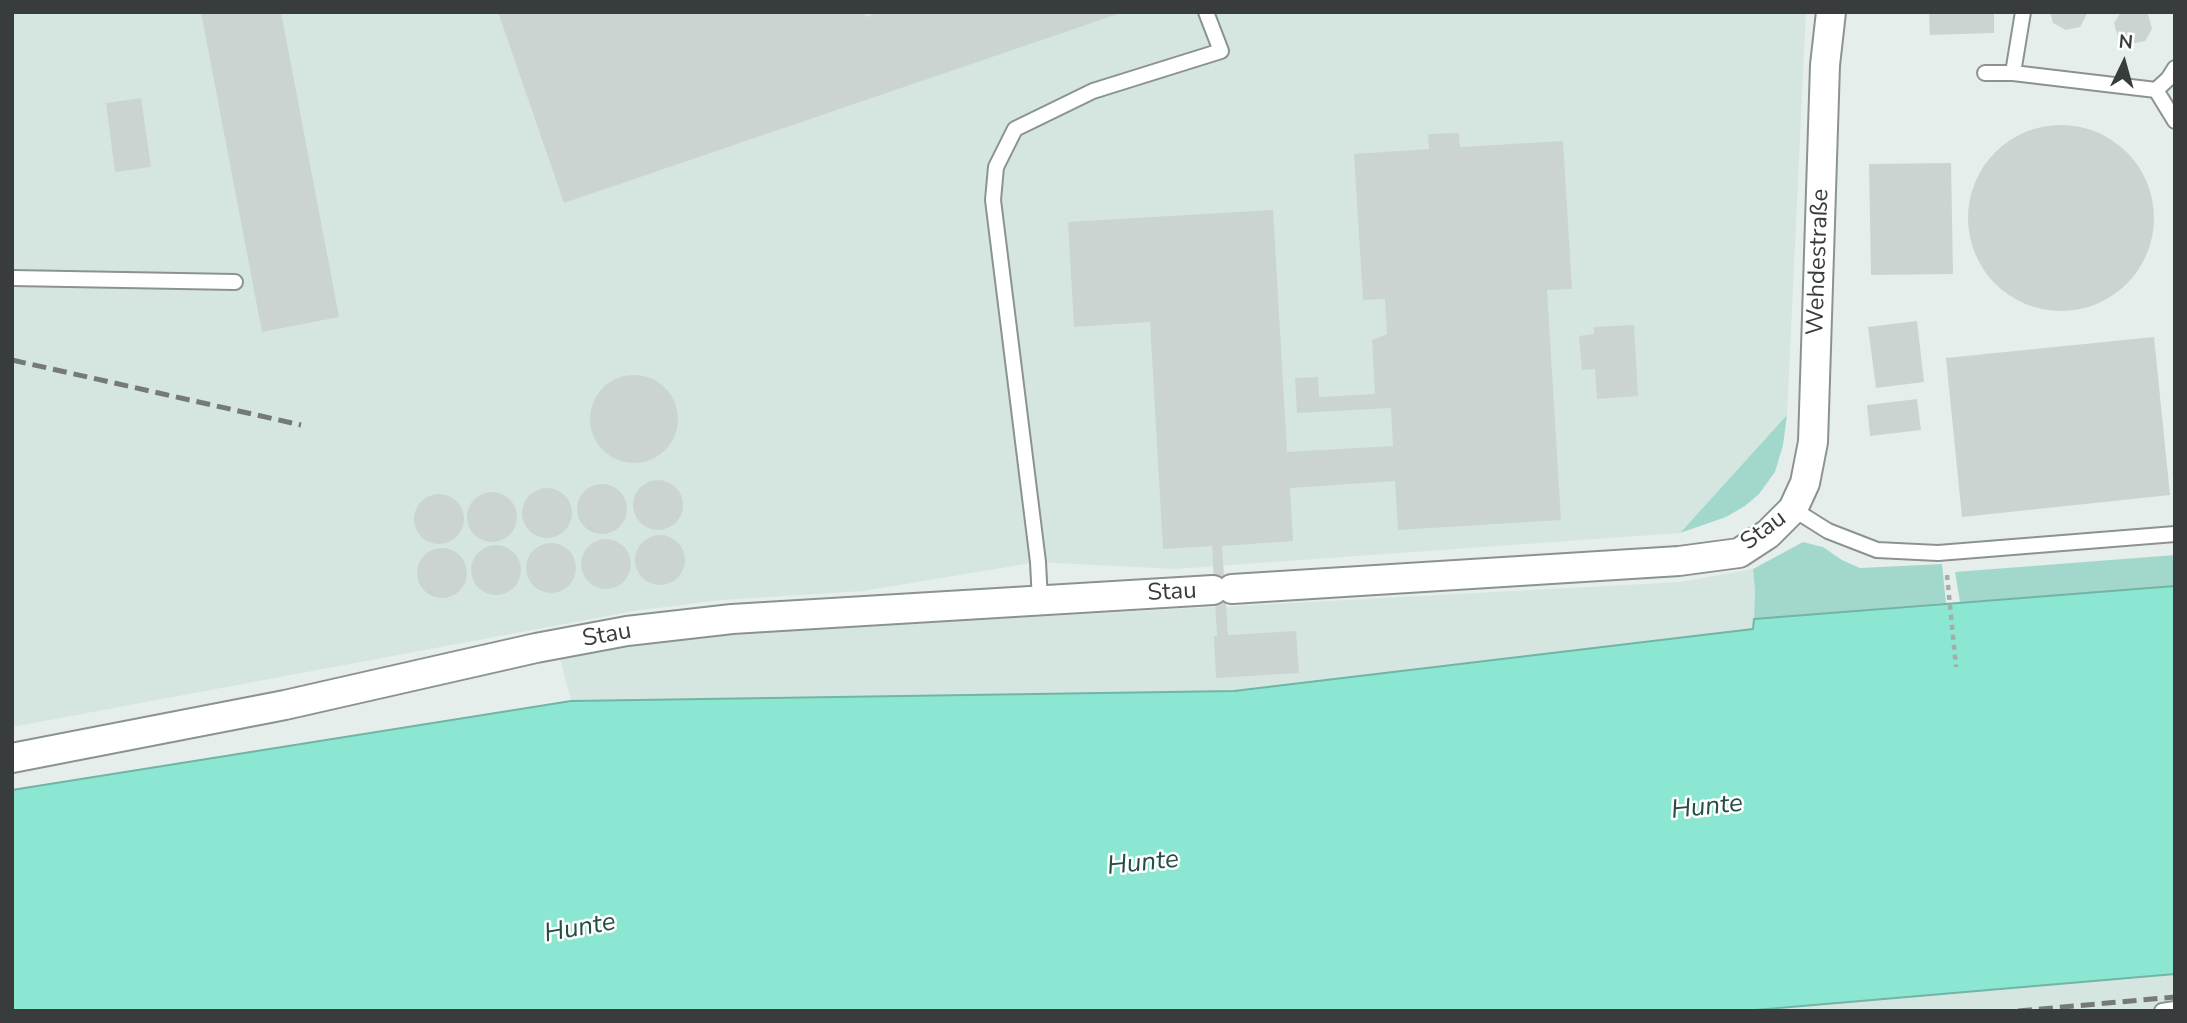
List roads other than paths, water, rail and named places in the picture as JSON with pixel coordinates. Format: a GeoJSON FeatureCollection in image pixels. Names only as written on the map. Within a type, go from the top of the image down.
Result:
{"type":"FeatureCollection","features":[{"type":"Feature","properties":{"kind":"street","name":"Wehdestraße"},"geometry":{"type":"LineString","coordinates":[[1793,509],[1805,482],[1813,442],[1825,65],[1831,12]]}},
{"type":"Feature","properties":{"kind":"street","name":"Stau"},"geometry":{"type":"LineString","coordinates":[[12,758],[272,707],[536,648],[627,631],[732,619],[1679,561],[1739,553],[1768,534],[1793,509]]}},
{"type":"Feature","properties":{"kind":"lane"},"geometry":{"type":"LineString","coordinates":[[1041,601],[993,200],[996,167],[1015,129],[1093,91],[1221,51],[1206,12]]}},
{"type":"Feature","properties":{"kind":"lane"},"geometry":{"type":"LineString","coordinates":[[2013,73],[2023,12]]}},
{"type":"Feature","properties":{"kind":"lane"},"geometry":{"type":"LineString","coordinates":[[1985,73],[2013,73],[2156,90],[2175,68]]}},
{"type":"Feature","properties":{"kind":"lane"},"geometry":{"type":"LineString","coordinates":[[2156,90],[2175,121]]}},
{"type":"Feature","properties":{"kind":"lane"},"geometry":{"type":"LineString","coordinates":[[12,278],[235,282]]}},
{"type":"Feature","properties":{"kind":"lane"},"geometry":{"type":"LineString","coordinates":[[1793,509],[1828,531],[1877,550],[1938,553],[2175,534]]}},
{"type":"Feature","properties":{"kind":"lane"},"geometry":{"type":"LineString","coordinates":[[2162,1011],[2175,1009]]}},
{"type":"Feature","properties":{"kind":"water","name":"Hunte"},"geometry":{"type":"Polygon","coordinates":[[[2175,586],[2175,974],[1744,1011],[12,1011],[12,790],[571,701],[1234,691],[1753,629],[1754,619],[2175,586]]]}},
{"type":"Feature","properties":{"kind":"railway"},"geometry":{"type":"LineString","coordinates":[[12,360],[301,425]]}},
{"type":"Feature","properties":{"kind":"railway"},"geometry":{"type":"LineString","coordinates":[[2018,1011],[2175,997]]}}]}
